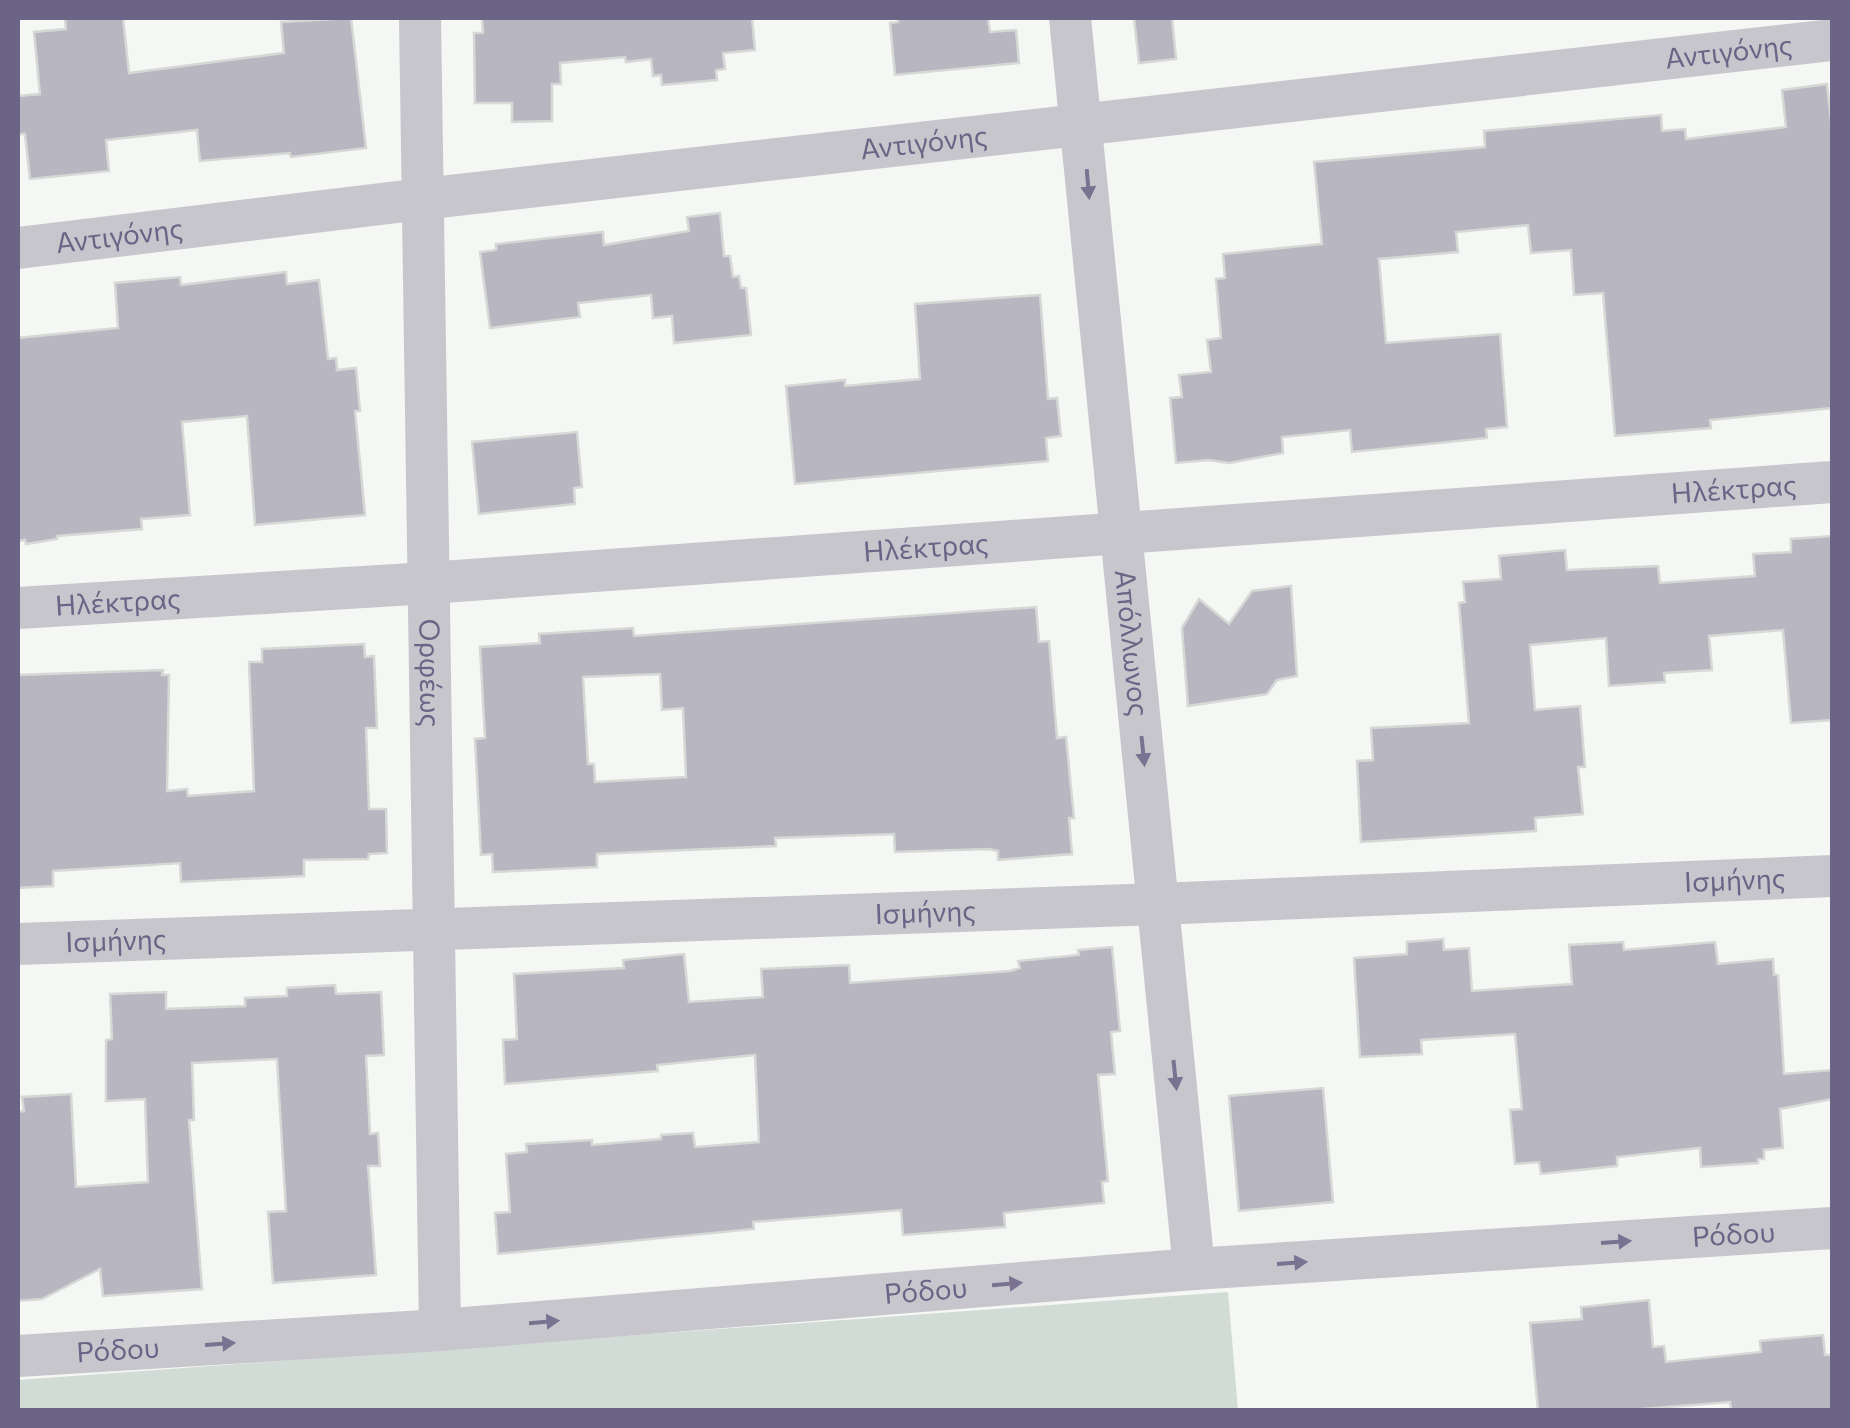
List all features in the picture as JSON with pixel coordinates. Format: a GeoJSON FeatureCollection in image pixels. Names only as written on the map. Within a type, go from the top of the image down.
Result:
{"type":"FeatureCollection","features":[{"type":"Feature","properties":{"kind":"street","name":"Ορφέως"},"geometry":{"type":"LineString","coordinates":[[420,18],[440,1330]]}},
{"type":"Feature","properties":{"kind":"street","name":"Απόλλωνος"},"geometry":{"type":"LineString","coordinates":[[1070,18],[1194,1269]]}},
{"type":"Feature","properties":{"kind":"street","name":"Αντιγόνης"},"geometry":{"type":"LineString","coordinates":[[18,248],[1832,40]]}},
{"type":"Feature","properties":{"kind":"street","name":"Ηλέκτρας"},"geometry":{"type":"LineString","coordinates":[[18,608],[430,583],[1832,482]]}},
{"type":"Feature","properties":{"kind":"street","name":"Ισμήνης"},"geometry":{"type":"LineString","coordinates":[[18,944],[1832,876]]}},
{"type":"Feature","properties":{"kind":"street","name":"Ρόδου"},"geometry":{"type":"LineString","coordinates":[[18,1356],[440,1330],[1194,1269],[1832,1228]]}},
{"type":"Feature","properties":{"kind":"shaded area"},"geometry":{"type":"Polygon","coordinates":[[[1228,1292],[1238,1410],[18,1410],[18,1380],[1228,1292]]]}},
{"type":"Feature","properties":{"kind":"building"},"geometry":{"type":"Polygon","coordinates":[[[65,18],[123,18],[129,73],[284,53],[281,22],[351,18],[366,148],[291,157],[290,153],[200,161],[197,130],[106,140],[109,171],[30,179],[25,134],[18,134],[18,96],[40,94],[34,32],[66,29],[65,18]]]}},
{"type":"Feature","properties":{"kind":"building"},"geometry":{"type":"Polygon","coordinates":[[[482,18],[752,18],[755,50],[723,53],[725,69],[716,70],[717,80],[662,85],[661,75],[653,76],[651,59],[626,62],[625,57],[560,63],[561,84],[552,84],[552,121],[512,122],[512,103],[475,103],[474,33],[483,33],[482,18]]]}},
{"type":"Feature","properties":{"kind":"building"},"geometry":{"type":"Polygon","coordinates":[[[898,18],[988,18],[990,32],[1016,30],[1019,63],[895,75],[890,23],[898,22],[898,18]]]}},
{"type":"Feature","properties":{"kind":"building"},"geometry":{"type":"Polygon","coordinates":[[[1134,18],[1172,18],[1176,59],[1139,63],[1134,18]]]}},
{"type":"Feature","properties":{"kind":"building"},"geometry":{"type":"Polygon","coordinates":[[[1827,84],[1832,130],[1832,408],[1710,420],[1711,428],[1615,436],[1603,293],[1574,295],[1571,250],[1531,253],[1528,225],[1456,232],[1458,252],[1379,259],[1386,343],[1500,334],[1507,427],[1486,429],[1487,438],[1352,452],[1350,430],[1282,437],[1283,453],[1229,463],[1176,463],[1170,398],[1182,397],[1179,375],[1211,372],[1207,340],[1221,338],[1216,279],[1225,278],[1223,254],[1322,244],[1314,162],[1485,147],[1484,131],[1661,115],[1662,131],[1685,129],[1686,139],[1786,127],[1782,90],[1827,84]]]}},
{"type":"Feature","properties":{"kind":"building"},"geometry":{"type":"Polygon","coordinates":[[[720,213],[724,256],[730,256],[733,277],[739,276],[741,288],[746,288],[751,335],[674,343],[672,316],[653,318],[651,295],[578,303],[580,317],[490,328],[480,252],[496,250],[496,244],[603,232],[604,245],[689,231],[687,217],[720,213]]]}},
{"type":"Feature","properties":{"kind":"building"},"geometry":{"type":"Polygon","coordinates":[[[286,272],[287,284],[319,280],[328,359],[336,358],[337,370],[356,368],[360,411],[355,411],[365,515],[255,525],[247,416],[182,422],[190,515],[141,519],[142,529],[57,536],[26,544],[25,540],[18,541],[18,338],[118,328],[115,283],[180,277],[181,285],[286,272]]]}},
{"type":"Feature","properties":{"kind":"building"},"geometry":{"type":"Polygon","coordinates":[[[1040,295],[1048,399],[1057,398],[1061,436],[1046,438],[1048,461],[795,484],[786,386],[845,380],[845,386],[920,379],[915,304],[1040,295]]]}},
{"type":"Feature","properties":{"kind":"building"},"geometry":{"type":"Polygon","coordinates":[[[577,432],[582,487],[574,488],[575,504],[479,514],[472,442],[577,432]]]}},
{"type":"Feature","properties":{"kind":"building"},"geometry":{"type":"Polygon","coordinates":[[[1832,536],[1832,720],[1791,723],[1783,630],[1709,636],[1712,670],[1664,673],[1665,682],[1609,686],[1606,638],[1530,645],[1535,710],[1580,706],[1585,767],[1578,767],[1583,814],[1535,818],[1536,831],[1361,842],[1357,761],[1373,760],[1371,728],[1469,723],[1459,603],[1465,602],[1463,582],[1501,579],[1499,556],[1565,550],[1567,570],[1658,566],[1660,583],[1755,576],[1753,554],[1791,552],[1791,539],[1832,536]]]}},
{"type":"Feature","properties":{"kind":"building"},"geometry":{"type":"Polygon","coordinates":[[[1291,586],[1297,676],[1277,680],[1267,694],[1188,706],[1182,628],[1199,599],[1229,624],[1252,591],[1291,586]]]}},
{"type":"Feature","properties":{"kind":"building"},"geometry":{"type":"Polygon","coordinates":[[[1036,607],[1039,642],[1049,641],[1057,738],[1066,737],[1074,818],[1069,818],[1072,854],[998,860],[998,851],[989,849],[895,852],[894,834],[775,838],[776,846],[597,854],[597,867],[493,872],[492,854],[481,855],[475,739],[485,738],[480,647],[540,643],[539,634],[633,628],[634,636],[1036,607]],[[660,674],[583,677],[588,764],[594,764],[595,782],[686,777],[683,708],[662,710],[660,674]]]}},
{"type":"Feature","properties":{"kind":"building"},"geometry":{"type":"Polygon","coordinates":[[[364,644],[365,657],[374,656],[377,728],[366,728],[369,809],[386,809],[387,853],[369,854],[368,859],[304,860],[304,876],[181,882],[180,863],[53,871],[53,886],[18,888],[18,675],[163,670],[162,675],[169,675],[167,791],[187,789],[188,796],[254,791],[249,662],[262,662],[262,649],[364,644]]]}},
{"type":"Feature","properties":{"kind":"building"},"geometry":{"type":"Polygon","coordinates":[[[1443,939],[1444,950],[1469,948],[1472,991],[1572,984],[1569,945],[1623,942],[1624,950],[1715,942],[1718,964],[1773,959],[1774,975],[1778,975],[1784,1074],[1832,1070],[1832,1099],[1780,1109],[1783,1148],[1764,1150],[1764,1159],[1758,1159],[1758,1163],[1701,1167],[1700,1148],[1617,1157],[1617,1166],[1541,1174],[1539,1162],[1515,1164],[1510,1110],[1522,1109],[1515,1034],[1421,1040],[1422,1054],[1360,1057],[1354,958],[1407,954],[1407,942],[1443,939]]]}},
{"type":"Feature","properties":{"kind":"building"},"geometry":{"type":"Polygon","coordinates":[[[1112,947],[1120,1031],[1111,1032],[1115,1074],[1098,1075],[1108,1181],[1102,1182],[1104,1203],[1004,1213],[1005,1227],[903,1235],[901,1210],[753,1222],[754,1229],[498,1254],[495,1213],[510,1212],[506,1154],[527,1152],[526,1144],[592,1140],[592,1145],[693,1133],[695,1147],[759,1142],[755,1055],[657,1065],[658,1071],[505,1084],[503,1040],[517,1039],[514,974],[624,968],[623,960],[684,954],[689,1002],[763,997],[761,969],[849,965],[850,983],[1010,971],[1020,968],[1018,961],[1079,955],[1078,950],[1112,947]]]}},
{"type":"Feature","properties":{"kind":"building"},"geometry":{"type":"Polygon","coordinates":[[[335,985],[336,994],[381,992],[384,1055],[366,1056],[370,1134],[378,1133],[380,1166],[368,1166],[376,1275],[273,1283],[268,1212],[286,1211],[277,1059],[192,1063],[194,1120],[189,1120],[202,1289],[103,1296],[100,1269],[42,1299],[18,1301],[18,1112],[24,1111],[22,1097],[71,1094],[76,1187],[148,1182],[145,1099],[106,1101],[106,1040],[112,1039],[110,994],[166,992],[166,1009],[245,1006],[245,998],[287,996],[287,988],[335,985]]]}},
{"type":"Feature","properties":{"kind":"building"},"geometry":{"type":"Polygon","coordinates":[[[1323,1088],[1333,1202],[1239,1211],[1229,1096],[1323,1088]]]}},
{"type":"Feature","properties":{"kind":"building"},"geometry":{"type":"Polygon","coordinates":[[[1649,1300],[1653,1347],[1664,1346],[1666,1362],[1761,1352],[1760,1341],[1823,1335],[1825,1355],[1832,1355],[1832,1410],[1731,1410],[1730,1402],[1629,1410],[1538,1410],[1530,1323],[1582,1319],[1581,1307],[1649,1300]]]}}]}
